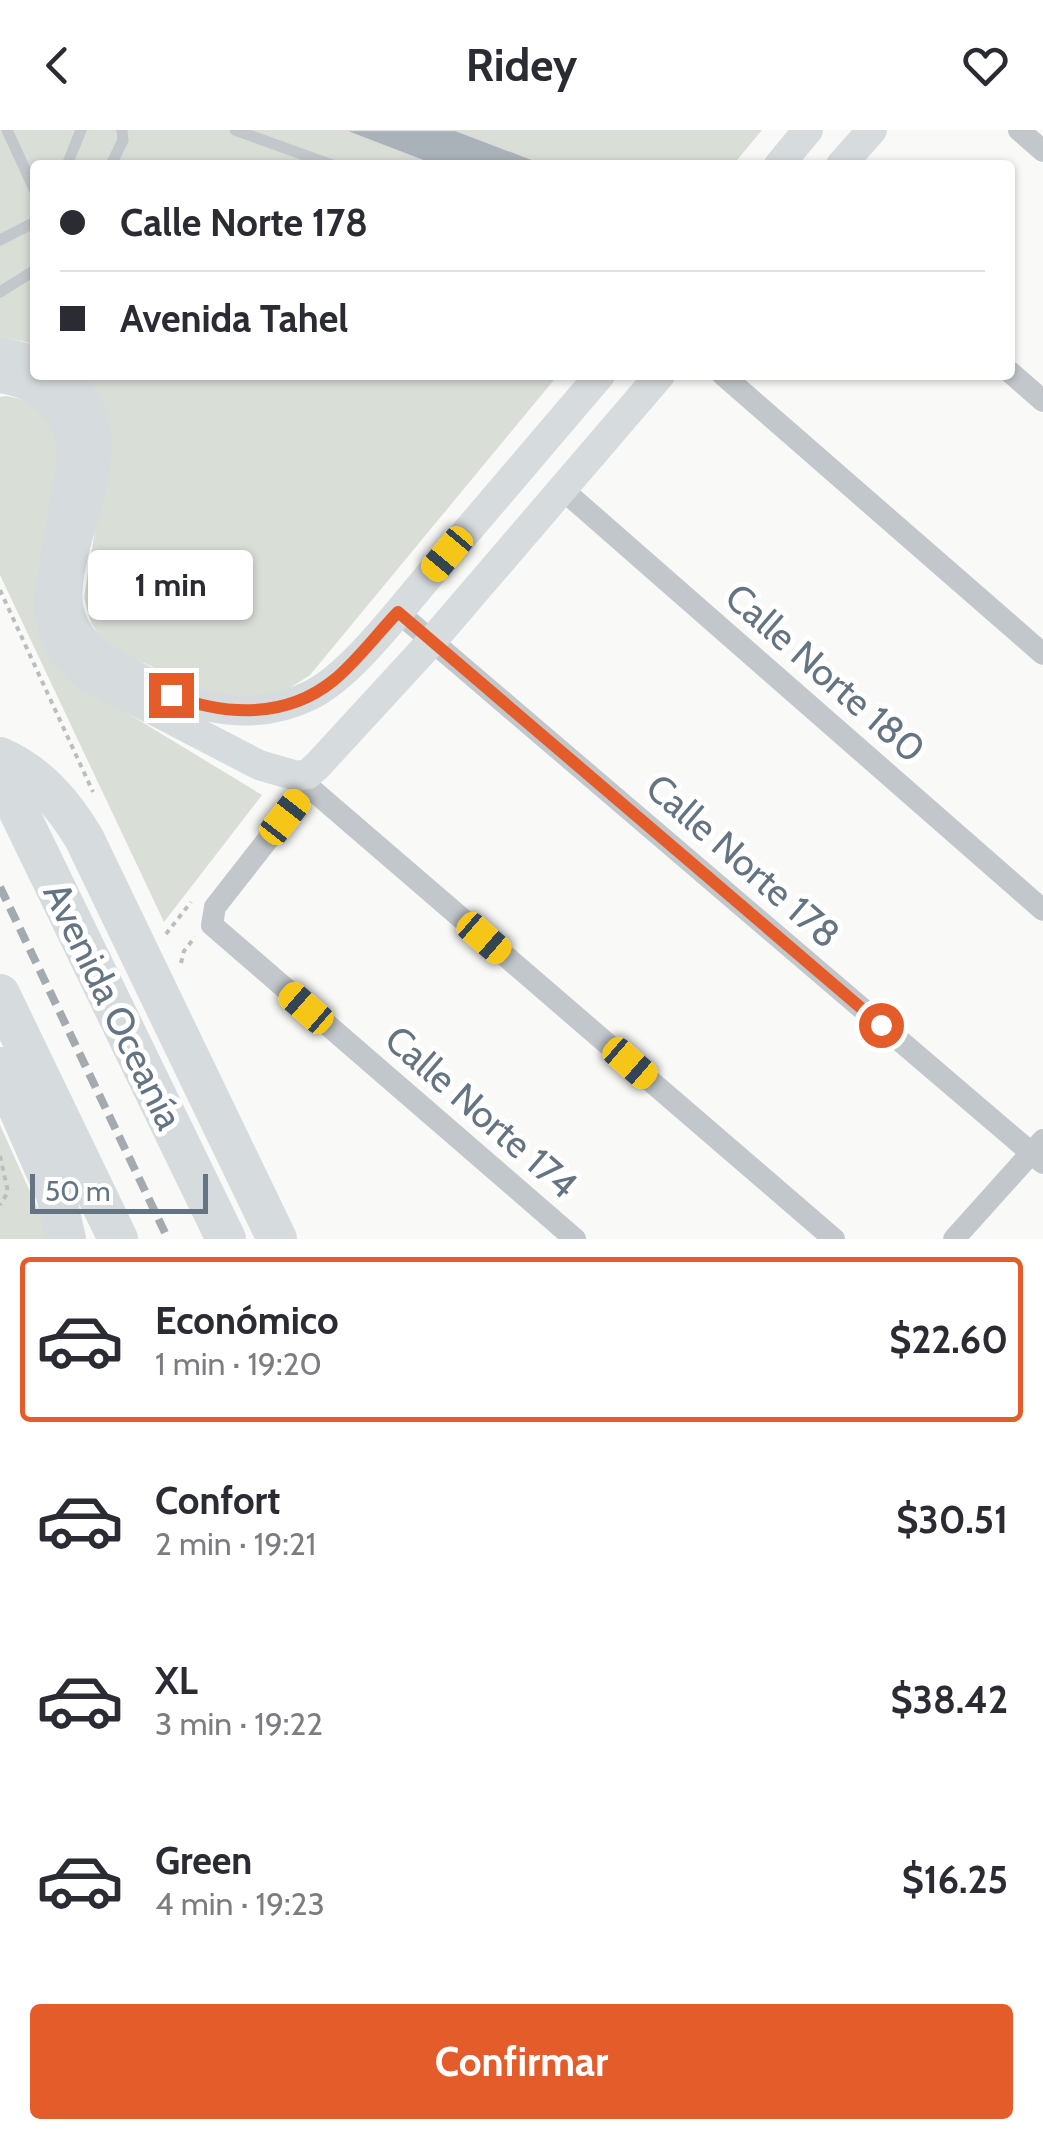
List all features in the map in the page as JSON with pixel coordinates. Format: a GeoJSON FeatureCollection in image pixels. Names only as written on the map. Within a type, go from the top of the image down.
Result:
{"type":"FeatureCollection","features":[{"type":"Feature","properties":{"kind":"highway"},"geometry":{"type":"LineString","coordinates":[[0,757],[22,768],[55,796],[84,838],[277,1239]]}},
{"type":"Feature","properties":{"kind":"highway","name":"Avenida Oceanía"},"geometry":{"type":"LineString","coordinates":[[0,773],[226,1239]]}},
{"type":"Feature","properties":{"kind":"highway"},"geometry":{"type":"LineString","coordinates":[[0,994],[118,1239]]}},
{"type":"Feature","properties":{"kind":"highway"},"geometry":{"type":"LineString","coordinates":[[0,1067],[56,1196],[66,1239]]}},
{"type":"Feature","properties":{"kind":"street"},"geometry":{"type":"LineString","coordinates":[[783,160],[808,130]]}},
{"type":"Feature","properties":{"kind":"street"},"geometry":{"type":"LineString","coordinates":[[845,160],[872,130]]}},
{"type":"Feature","properties":{"kind":"street"},"geometry":{"type":"LineString","coordinates":[[1019,130],[1043,151]]}},
{"type":"Feature","properties":{"kind":"street"},"geometry":{"type":"LineString","coordinates":[[0,352],[30,359]]}},
{"type":"Feature","properties":{"kind":"street"},"geometry":{"type":"LineString","coordinates":[[1015,376],[1043,401]]}},
{"type":"Feature","properties":{"kind":"street"},"geometry":{"type":"LineString","coordinates":[[0,378],[27,384],[48,398],[64,417],[72,440],[48,605],[53,630],[64,654],[86,675],[215,744],[308,780],[834,1239]]}},
{"type":"Feature","properties":{"kind":"street"},"geometry":{"type":"LineString","coordinates":[[66,380],[86,403],[96,432],[97,463],[69,583],[68,604],[74,624],[84,642],[100,656],[193,704],[220,710],[269,709],[313,694],[335,679],[398,612],[596,380]]}},
{"type":"Feature","properties":{"kind":"street"},"geometry":{"type":"LineString","coordinates":[[308,780],[656,380]]}},
{"type":"Feature","properties":{"kind":"street"},"geometry":{"type":"LineString","coordinates":[[729,380],[1043,654]]}},
{"type":"Feature","properties":{"kind":"street","name":"Calle Norte 180"},"geometry":{"type":"LineString","coordinates":[[562,488],[1043,910]]}},
{"type":"Feature","properties":{"kind":"street","name":"Calle Norte 178"},"geometry":{"type":"LineString","coordinates":[[398,612],[1039,1152]]}},
{"type":"Feature","properties":{"kind":"street","name":"Calle Norte 174"},"geometry":{"type":"LineString","coordinates":[[308,780],[215,907],[210,918],[216,930],[575,1239]]}},
{"type":"Feature","properties":{"kind":"street"},"geometry":{"type":"LineString","coordinates":[[954,1239],[1039,1152]]}},
{"type":"Feature","properties":{"kind":"lane"},"geometry":{"type":"LineString","coordinates":[[7,130],[30,180]]}},
{"type":"Feature","properties":{"kind":"lane"},"geometry":{"type":"LineString","coordinates":[[69,160],[81,130]]}},
{"type":"Feature","properties":{"kind":"lane"},"geometry":{"type":"LineString","coordinates":[[114,160],[124,140],[122,130]]}},
{"type":"Feature","properties":{"kind":"lane"},"geometry":{"type":"LineString","coordinates":[[236,130],[318,160]]}},
{"type":"Feature","properties":{"kind":"lane"},"geometry":{"type":"LineString","coordinates":[[0,240],[30,225]]}},
{"type":"Feature","properties":{"kind":"lane"},"geometry":{"type":"LineString","coordinates":[[0,292],[30,273]]}},
{"type":"Feature","properties":{"kind":"path"},"geometry":{"type":"LineString","coordinates":[[0,590],[94,794]]}},
{"type":"Feature","properties":{"kind":"path"},"geometry":{"type":"LineString","coordinates":[[0,1156],[8,1192],[0,1205]]}},
{"type":"Feature","properties":{"kind":"shaded area"},"geometry":{"type":"Polygon","coordinates":[[[0,130],[762,130],[737,160],[30,160],[30,343],[0,337],[0,130]]]}},
{"type":"Feature","properties":{"kind":"shaded area"},"geometry":{"type":"Polygon","coordinates":[[[81,380],[554,380],[310,675],[285,691],[246,699],[205,692],[106,645],[91,623],[84,598],[107,456],[81,380]]]}},
{"type":"Feature","properties":{"kind":"shaded area"},"geometry":{"type":"Polygon","coordinates":[[[0,397],[38,408],[61,435],[35,614],[63,674],[262,795],[164,922],[0,575],[0,397]]]}},
{"type":"Feature","properties":{"kind":"shaded area"},"geometry":{"type":"Polygon","coordinates":[[[0,1125],[47,1229],[49,1239],[0,1239],[0,1125]]]}},
{"type":"Feature","properties":{"kind":"building"},"geometry":{"type":"Polygon","coordinates":[[[342,130],[456,130],[535,160],[420,160],[342,130]]]}},
{"type":"Feature","properties":{"kind":"railway"},"geometry":{"type":"LineString","coordinates":[[0,887],[168,1239]]}},
{"type":"Feature","properties":{"kind":"route"},"geometry":{"type":"LineString","coordinates":[[171,695],[193,704],[242,712],[291,703],[335,679],[398,612],[881,1025]]}}]}
